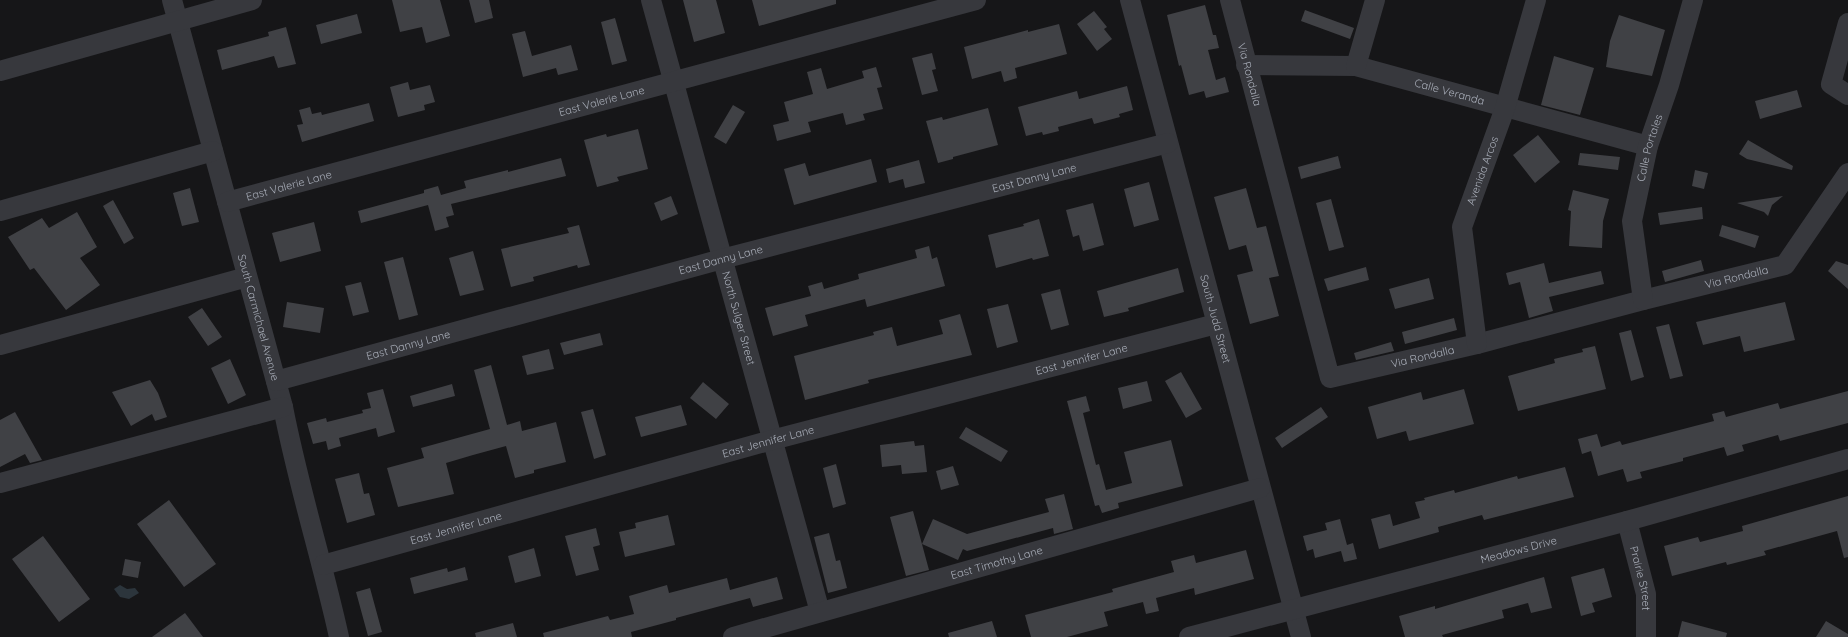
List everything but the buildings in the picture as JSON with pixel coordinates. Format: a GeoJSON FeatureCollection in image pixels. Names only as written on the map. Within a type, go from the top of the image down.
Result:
{"type":"FeatureCollection","features":[{"type":"Feature","properties":{"kind":"street","name":"South Carmichael Avenue"},"geometry":{"type":"LineString","coordinates":[[172,0],[283,407],[292,455],[323,565],[340,637]]}},
{"type":"Feature","properties":{"kind":"street"},"geometry":{"type":"LineString","coordinates":[[0,71],[252,0]]}},
{"type":"Feature","properties":{"kind":"street","name":"North Sulger Street"},"geometry":{"type":"LineString","coordinates":[[651,0],[820,612]]}},
{"type":"Feature","properties":{"kind":"street","name":"East Valerie Lane"},"geometry":{"type":"LineString","coordinates":[[227,202],[976,0]]}},
{"type":"Feature","properties":{"kind":"street","name":"South Judd Street"},"geometry":{"type":"LineString","coordinates":[[1130,0],[1301,637]]}},
{"type":"Feature","properties":{"kind":"street","name":"Via Rondalla"},"geometry":{"type":"LineString","coordinates":[[1230,0],[1246,66],[1330,378],[1477,344],[1642,300],[1785,265],[1848,173]]}},
{"type":"Feature","properties":{"kind":"street"},"geometry":{"type":"LineString","coordinates":[[1356,66],[1375,0]]}},
{"type":"Feature","properties":{"kind":"street","name":"Avenida Arcos"},"geometry":{"type":"LineString","coordinates":[[1477,344],[1462,228],[1505,108],[1536,0]]}},
{"type":"Feature","properties":{"kind":"street","name":"Calle Portales"},"geometry":{"type":"LineString","coordinates":[[1642,300],[1632,221],[1648,146],[1669,85],[1693,0]]}},
{"type":"Feature","properties":{"kind":"street"},"geometry":{"type":"LineString","coordinates":[[1848,24],[1831,84],[1848,95]]}},
{"type":"Feature","properties":{"kind":"street","name":"Calle Veranda"},"geometry":{"type":"LineString","coordinates":[[1246,66],[1356,66],[1648,146]]}},
{"type":"Feature","properties":{"kind":"street","name":"East Danny Lane"},"geometry":{"type":"LineString","coordinates":[[276,381],[722,258],[1168,144]]}},
{"type":"Feature","properties":{"kind":"street"},"geometry":{"type":"LineString","coordinates":[[0,211],[213,151]]}},
{"type":"Feature","properties":{"kind":"street"},"geometry":{"type":"LineString","coordinates":[[0,345],[247,276]]}},
{"type":"Feature","properties":{"kind":"street","name":"East Jennifer Lane"},"geometry":{"type":"LineString","coordinates":[[323,565],[772,440],[1216,324]]}},
{"type":"Feature","properties":{"kind":"street"},"geometry":{"type":"LineString","coordinates":[[0,483],[283,407]]}},
{"type":"Feature","properties":{"kind":"street","name":"Meadows Drive"},"geometry":{"type":"LineString","coordinates":[[1189,637],[1627,521],[1848,459]]}},
{"type":"Feature","properties":{"kind":"street","name":"East Timothy Lane"},"geometry":{"type":"LineString","coordinates":[[733,637],[1260,488]]}},
{"type":"Feature","properties":{"kind":"street","name":"Prairie Street"},"geometry":{"type":"LineString","coordinates":[[1627,521],[1646,594],[1646,637]]}},
{"type":"Feature","properties":{"kind":"shaded area"},"geometry":{"type":"Polygon","coordinates":[[[120,585],[127,589],[135,588],[139,593],[129,599],[120,597],[114,589],[120,585]]]}}]}
